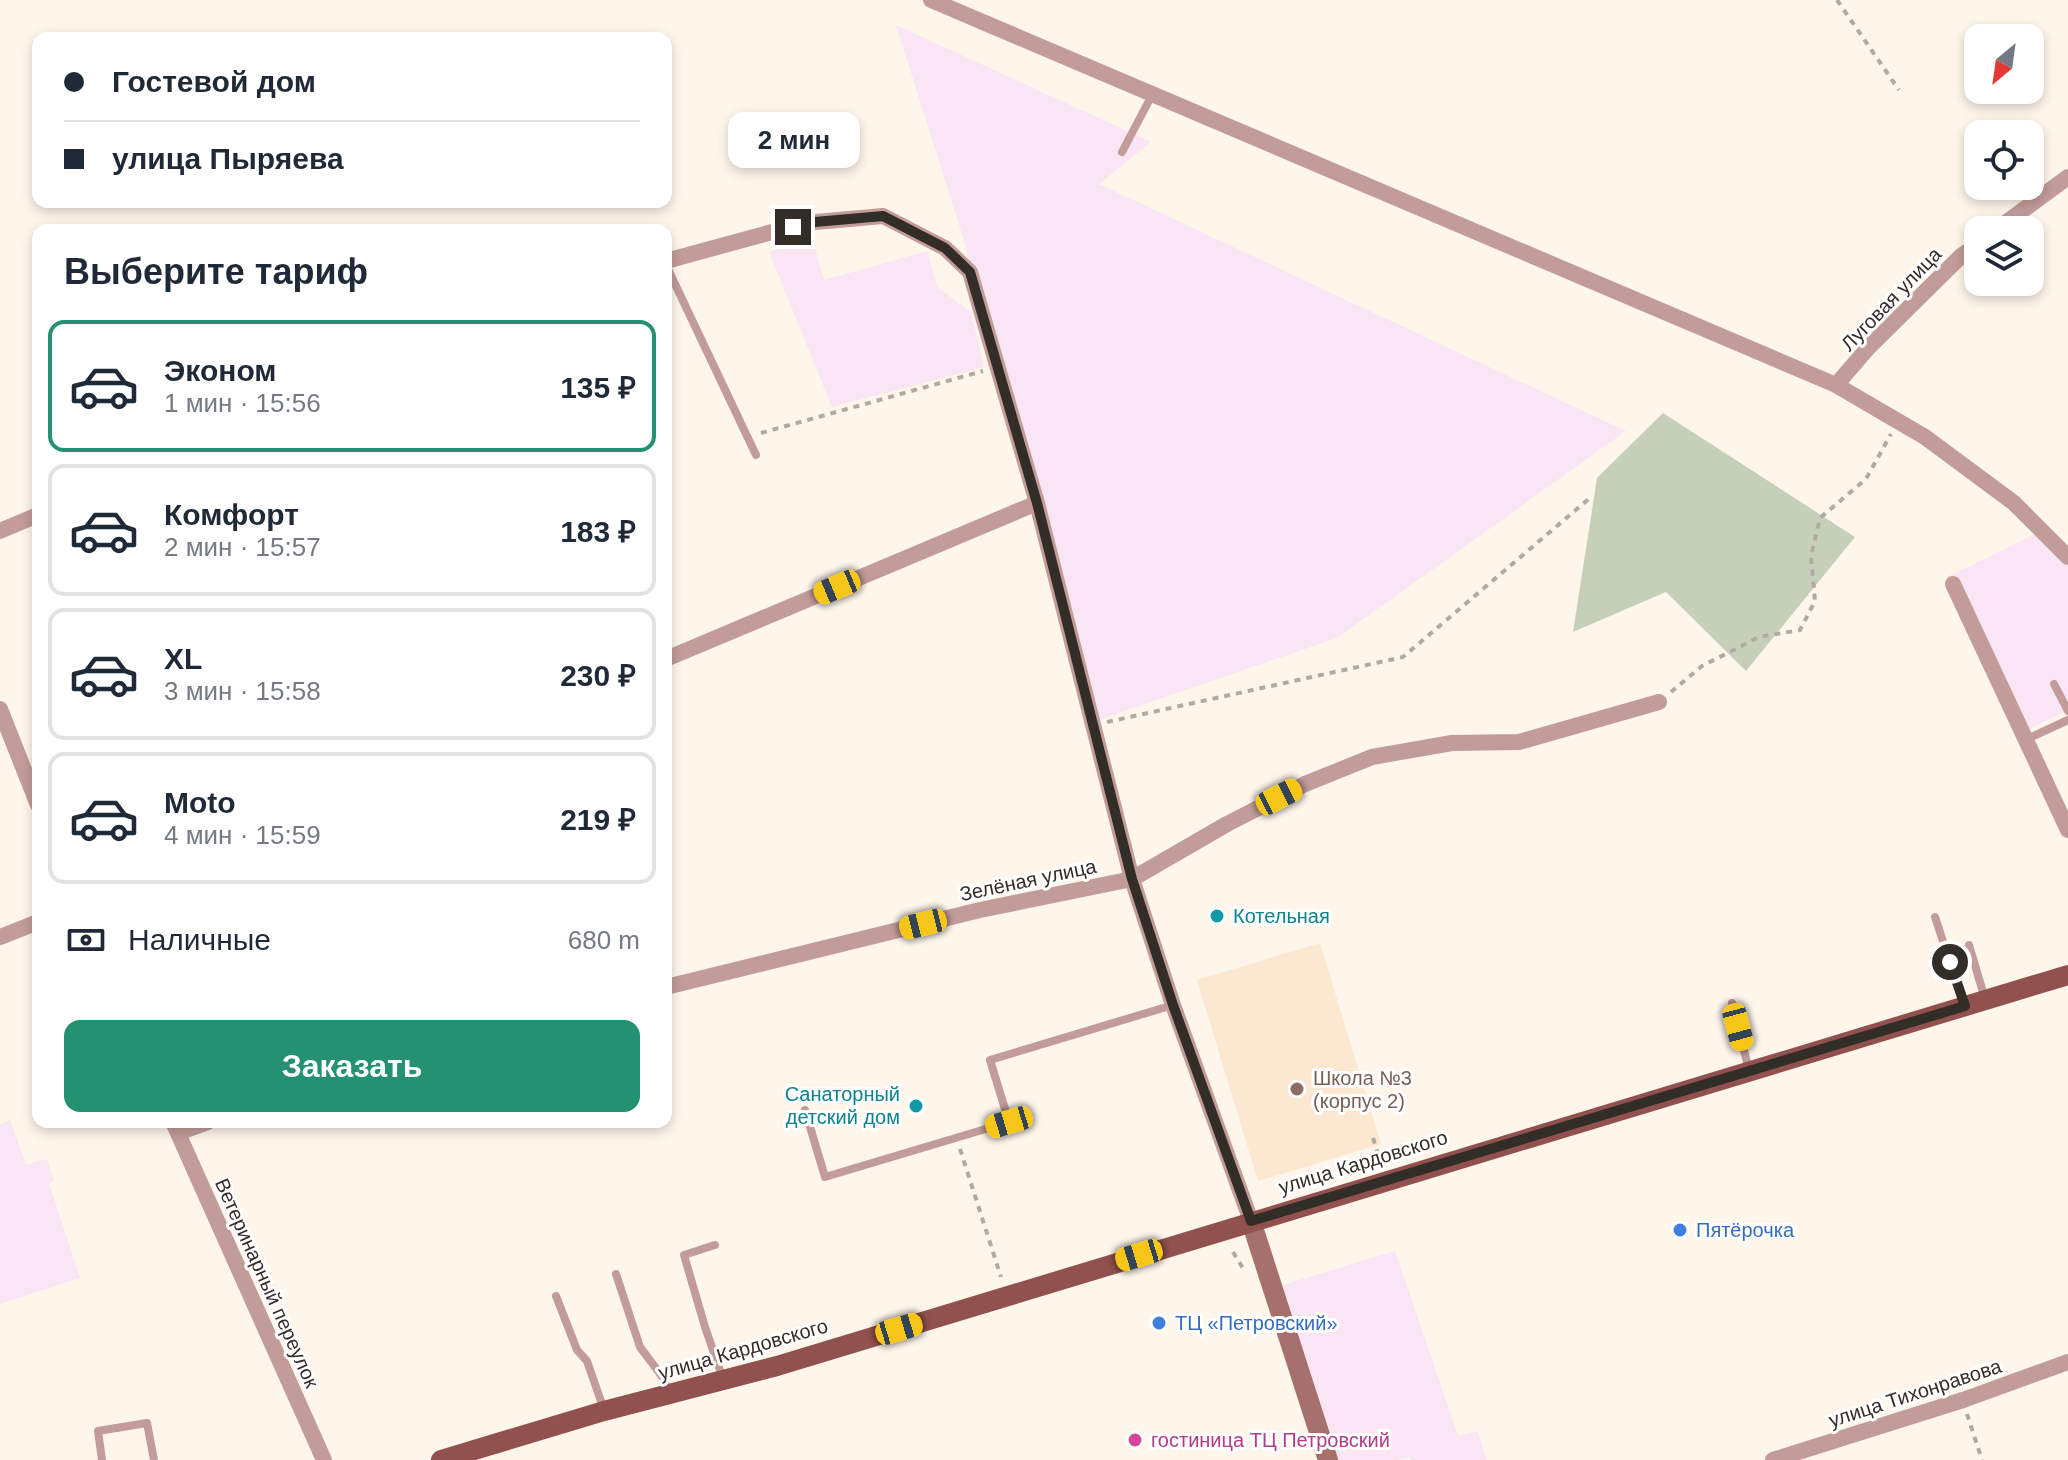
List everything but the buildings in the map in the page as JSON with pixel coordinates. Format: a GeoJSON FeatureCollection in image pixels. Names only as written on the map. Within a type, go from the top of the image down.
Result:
{"type":"FeatureCollection","features":[{"type":"Feature","properties":{"kind":"main road","name":"улица Кардовского"},"geometry":{"type":"LineString","coordinates":[[441,1460],[604,1411],[777,1366],[2068,975]]}},
{"type":"Feature","properties":{"kind":"street"},"geometry":{"type":"LineString","coordinates":[[931,0],[1836,385],[1925,437],[2014,503],[2068,557]]}},
{"type":"Feature","properties":{"kind":"street"},"geometry":{"type":"LineString","coordinates":[[2015,216],[2068,177]]}},
{"type":"Feature","properties":{"kind":"street"},"geometry":{"type":"LineString","coordinates":[[672,261],[815,222],[883,216],[945,248],[970,272],[1037,503],[1132,879],[1173,1005],[1251,1221],[1266,1253],[1328,1460]]}},
{"type":"Feature","properties":{"kind":"street","name":"Луговая улица"},"geometry":{"type":"LineString","coordinates":[[1836,385],[1868,348],[1964,254]]}},
{"type":"Feature","properties":{"kind":"street"},"geometry":{"type":"LineString","coordinates":[[672,656],[1037,503]]}},
{"type":"Feature","properties":{"kind":"street"},"geometry":{"type":"LineString","coordinates":[[0,531],[32,518]]}},
{"type":"Feature","properties":{"kind":"street"},"geometry":{"type":"LineString","coordinates":[[1953,584],[2068,830]]}},
{"type":"Feature","properties":{"kind":"street","name":"Зелёная улица"},"geometry":{"type":"LineString","coordinates":[[672,986],[980,910],[1132,879],[1227,824],[1305,784],[1372,757],[1452,743],[1519,742],[1659,702]]}},
{"type":"Feature","properties":{"kind":"street"},"geometry":{"type":"LineString","coordinates":[[0,709],[32,790]]}},
{"type":"Feature","properties":{"kind":"street"},"geometry":{"type":"LineString","coordinates":[[0,937],[32,924]]}},
{"type":"Feature","properties":{"kind":"street","name":"Ветеринарный переулок"},"geometry":{"type":"LineString","coordinates":[[176,1128],[324,1460]]}},
{"type":"Feature","properties":{"kind":"street","name":"улица Тихонравова"},"geometry":{"type":"LineString","coordinates":[[1773,1460],[1963,1400],[2068,1362]]}},
{"type":"Feature","properties":{"kind":"lane"},"geometry":{"type":"LineString","coordinates":[[1122,152],[1152,95]]}},
{"type":"Feature","properties":{"kind":"lane"},"geometry":{"type":"LineString","coordinates":[[672,276],[756,455]]}},
{"type":"Feature","properties":{"kind":"lane"},"geometry":{"type":"LineString","coordinates":[[2054,684],[2068,711]]}},
{"type":"Feature","properties":{"kind":"lane"},"geometry":{"type":"LineString","coordinates":[[2025,740],[2068,720]]}},
{"type":"Feature","properties":{"kind":"lane"},"geometry":{"type":"LineString","coordinates":[[1935,917],[1965,1006]]}},
{"type":"Feature","properties":{"kind":"lane"},"geometry":{"type":"LineString","coordinates":[[1969,945],[1986,1000]]}},
{"type":"Feature","properties":{"kind":"lane"},"geometry":{"type":"LineString","coordinates":[[1732,1003],[1749,1071]]}},
{"type":"Feature","properties":{"kind":"lane"},"geometry":{"type":"LineString","coordinates":[[805,1110],[825,1177],[1009,1122],[990,1060],[1173,1005]]}},
{"type":"Feature","properties":{"kind":"lane"},"geometry":{"type":"LineString","coordinates":[[715,1245],[684,1255],[723,1380]]}},
{"type":"Feature","properties":{"kind":"lane"},"geometry":{"type":"LineString","coordinates":[[616,1274],[640,1347],[664,1379],[668,1395]]}},
{"type":"Feature","properties":{"kind":"lane"},"geometry":{"type":"LineString","coordinates":[[556,1296],[577,1350],[587,1361],[604,1411]]}},
{"type":"Feature","properties":{"kind":"lane"},"geometry":{"type":"LineString","coordinates":[[102,1460],[98,1431],[147,1423],[154,1460]]}},
{"type":"Feature","properties":{"kind":"path"},"geometry":{"type":"LineString","coordinates":[[1837,0],[1899,90]]}},
{"type":"Feature","properties":{"kind":"path"},"geometry":{"type":"LineString","coordinates":[[748,437],[997,367]]}},
{"type":"Feature","properties":{"kind":"path"},"geometry":{"type":"LineString","coordinates":[[1659,702],[1702,666],[1759,637],[1800,630],[1815,601],[1811,556],[1820,518],[1866,479],[1898,421]]}},
{"type":"Feature","properties":{"kind":"path"},"geometry":{"type":"LineString","coordinates":[[1093,725],[1403,657],[1591,497]]}},
{"type":"Feature","properties":{"kind":"path"},"geometry":{"type":"LineString","coordinates":[[957,1138],[1001,1277]]}},
{"type":"Feature","properties":{"kind":"path"},"geometry":{"type":"LineString","coordinates":[[1373,1138],[1380,1160]]}},
{"type":"Feature","properties":{"kind":"path"},"geometry":{"type":"LineString","coordinates":[[1963,1400],[1982,1460]]}},
{"type":"Feature","properties":{"kind":"shaded area"},"geometry":{"type":"Polygon","coordinates":[[[896,25],[1151,142],[1099,184],[1626,431],[1337,638],[1095,721],[962,234],[896,25]]]}},
{"type":"Feature","properties":{"kind":"shaded area"},"geometry":{"type":"Polygon","coordinates":[[[813,241],[824,280],[927,251],[937,287],[971,312],[984,367],[832,407],[769,252],[813,241]]]}},
{"type":"Feature","properties":{"kind":"shaded area"},"geometry":{"type":"Polygon","coordinates":[[[2041,531],[2068,559],[2068,710],[2023,732],[1947,577],[2041,531]]]}},
{"type":"Feature","properties":{"kind":"shaded area","name":"Школа №3 (корпус 2)"},"geometry":{"type":"Polygon","coordinates":[[[1320,943],[1381,1144],[1258,1181],[1197,980],[1320,943]]]}},
{"type":"Feature","properties":{"kind":"shaded area"},"geometry":{"type":"Polygon","coordinates":[[[10,1120],[26,1165],[47,1159],[54,1181],[49,1183],[80,1278],[0,1304],[0,1125],[10,1120]]]}},
{"type":"Feature","properties":{"kind":"shaded area"},"geometry":{"type":"Polygon","coordinates":[[[1395,1251],[1458,1436],[1477,1431],[1487,1460],[1411,1460],[1409,1457],[1397,1460],[1336,1460],[1283,1285],[1395,1251]]]}},
{"type":"Feature","properties":{"kind":"green space"},"geometry":{"type":"Polygon","coordinates":[[[1663,413],[1855,537],[1746,671],[1666,592],[1573,632],[1597,478],[1663,413]]]}},
{"type":"Feature","properties":{"kind":"place","name":"Котельная"},"geometry":{"type":"Point","coordinates":[1217,916]}},
{"type":"Feature","properties":{"kind":"place","name":"Школа №3 (корпус 2)"},"geometry":{"type":"Point","coordinates":[1297,1089]}},
{"type":"Feature","properties":{"kind":"place","name":"Санаторный детский дом"},"geometry":{"type":"Point","coordinates":[916,1106]}},
{"type":"Feature","properties":{"kind":"place","name":"Пятёрочка"},"geometry":{"type":"Point","coordinates":[1680,1230]}},
{"type":"Feature","properties":{"kind":"place","name":"ТЦ «Петровский»"},"geometry":{"type":"Point","coordinates":[1159,1323]}},
{"type":"Feature","properties":{"kind":"place","name":"гостиница ТЦ Петровский"},"geometry":{"type":"Point","coordinates":[1135,1440]}},
{"type":"Feature","properties":{"kind":"route"},"geometry":{"type":"LineString","coordinates":[[793,227],[883,216],[945,248],[970,272],[1037,503],[1132,879],[1173,1005],[1251,1221],[1965,1006],[1950,962]]}}]}
